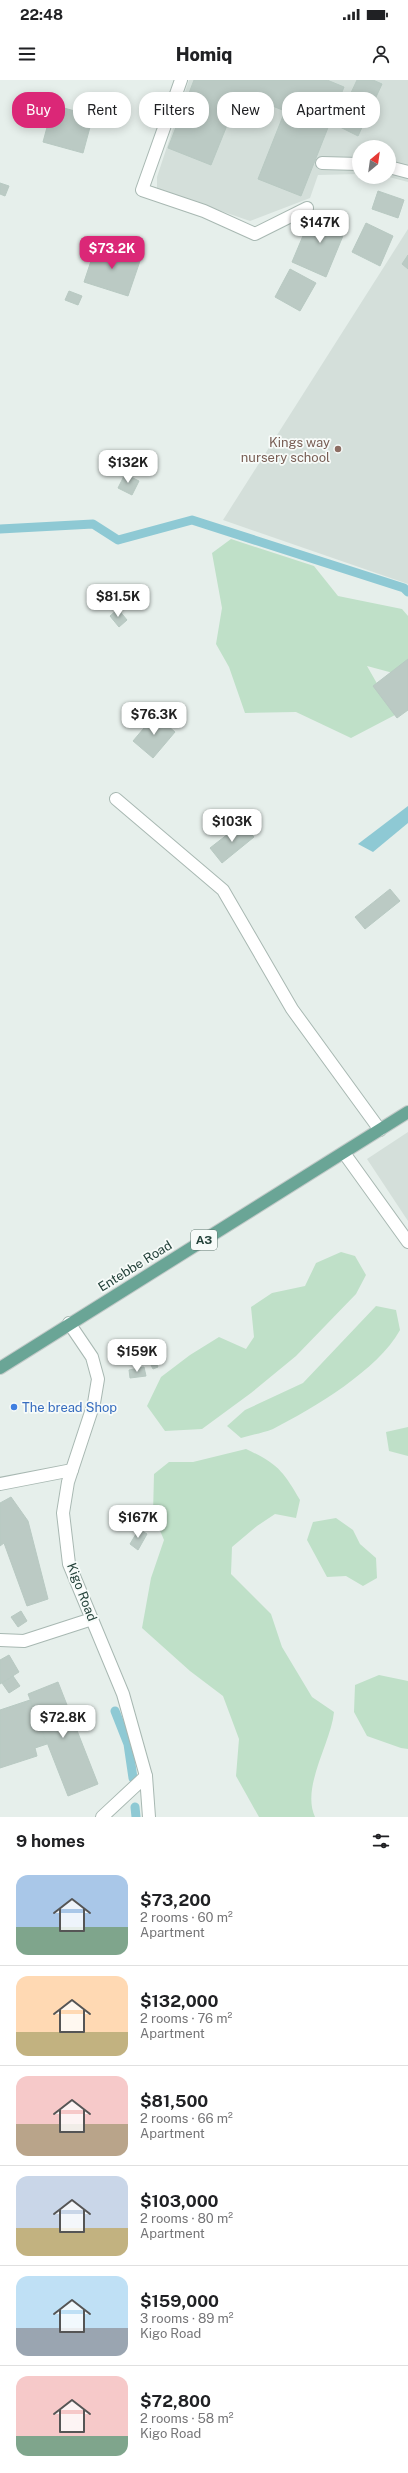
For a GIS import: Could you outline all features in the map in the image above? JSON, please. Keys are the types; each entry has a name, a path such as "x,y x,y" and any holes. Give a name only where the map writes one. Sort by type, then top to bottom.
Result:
{"main road":[{"name":"Entebbe Road","path":"0,1368 408,1112"}],"street":[{"path":"181,80 142,190 204,211 255,234 307,208"},
{"path":"322,163 352,164"},
{"path":"396,169 408,172"},
{"path":"116,799 223,890 292,1009 380,1130"},
{"path":"344,1153 408,1242"},
{"name":"Kigo Road","path":"70,1323 92,1357 98,1379 94,1403 72,1470 63,1513 69,1564 123,1694 146,1776 149,1817"},
{"path":"0,1484 72,1470"},
{"path":"0,1640 24,1641 92,1619"},
{"path":"102,1817 146,1776"}],"shaded area":[{"path":"189,80 408,80 408,182 396,179 396,140 352,140 352,174 318,175 310,198 250,221 157,189 157,177 173,128 209,128 209,92 185,92"},
{"name":"Kings way nursery school","path":"408,229 408,584 223,520"},
{"path":"408,1132 408,1221 367,1159"}],"green space":[{"path":"231,539 314,566 338,596 402,609 408,616 408,677 367,666 395,715 351,738 296,712 245,713 229,667 216,644 222,608 212,553"},
{"path":"341,1252 355,1256 366,1275 356,1294 296,1356 251,1393 202,1429 165,1431 147,1406 161,1377 190,1355 219,1337 246,1349 254,1337 251,1307 272,1293 305,1286 316,1263"},
{"path":"376,1306 396,1310 400,1330 390,1345 377,1359 344,1387 307,1410 265,1432 241,1438 227,1426 245,1410 303,1383"},
{"path":"408,1427 408,1456 389,1451 386,1432"},
{"path":"246,1449 266,1459 279,1469 300,1500 296,1518 275,1514 257,1526 232,1547 231,1574 271,1614 282,1647 312,1697 334,1712 332,1724 314,1779 312,1805 315,1817 259,1817 236,1776 239,1739 223,1696 190,1671 142,1628 151,1578 164,1540 153,1514 154,1474 169,1462 193,1462"},
{"path":"336,1518 353,1530 360,1544 376,1558 377,1578 363,1586 346,1576 327,1577 307,1540 313,1522"},
{"path":"379,1675 408,1681 408,1749 367,1736 354,1712 355,1685"}],"water":[{"path":"408,806 408,823 373,852 358,844"}],"building":[{"path":"194,80 327,80 344,87 342,92 282,92 282,110 274,107 274,92 217,92 217,128 226,128 211,165 168,148 176,128 209,128 209,92 189,92"},
{"path":"357,80 373,80 382,84 378,92 351,92"},
{"path":"65,108 73,110 73,128 90,128 83,153 43,142 47,128 65,128"},
{"path":"282,119 282,128 328,128 301,196 258,179"},
{"path":"342,128 362,128 358,136"},
{"path":"0,183 9,186 5,196 0,194"},
{"path":"378,191 404,200 398,218 372,209"},
{"path":"313,212 347,226 326,277 292,262"},
{"path":"366,223 393,236 380,266 352,252"},
{"path":"97,243 141,258 128,296 84,282"},
{"path":"408,255 408,269 402,264"},
{"path":"290,269 316,283 300,311 275,297"},
{"path":"69,291 82,296 78,305 65,300"},
{"path":"125,474 139,481 132,495 118,488"},
{"path":"118,609 127,620 119,627 110,616"},
{"path":"408,659 408,710 397,718 373,686"},
{"path":"155,715 175,732 153,758 133,741"},
{"path":"242,823 254,837 222,863 210,848"},
{"path":"390,889 400,901 365,929 355,917"},
{"path":"154,1359 158,1367 153,1369 149,1361"},
{"path":"144,1367 146,1376 130,1378 129,1370"},
{"path":"11,1497 28,1521 48,1599 27,1606 4,1543 0,1546 0,1503"},
{"path":"139,1529 147,1534 138,1550 130,1544"},
{"path":"21,1611 27,1621 18,1627 11,1617"},
{"path":"9,1655 19,1672 0,1684 0,1660"},
{"path":"13,1676 20,1686 9,1693 2,1683"},
{"path":"58,1682 98,1784 68,1796 28,1694"},
{"path":"30,1700 47,1744 35,1748 37,1756 0,1768 0,1710"}],"waterway":[{"path":"0,529 93,524 118,540 192,520 404,588 408,592"},
{"path":"115,1711 128,1744 133,1778"},
{"path":"135,1807 136,1817"}],"place":[{"name":"Kings way nursery school","path":"338,449"},
{"name":"The bread Shop","path":"14,1407"}]}
